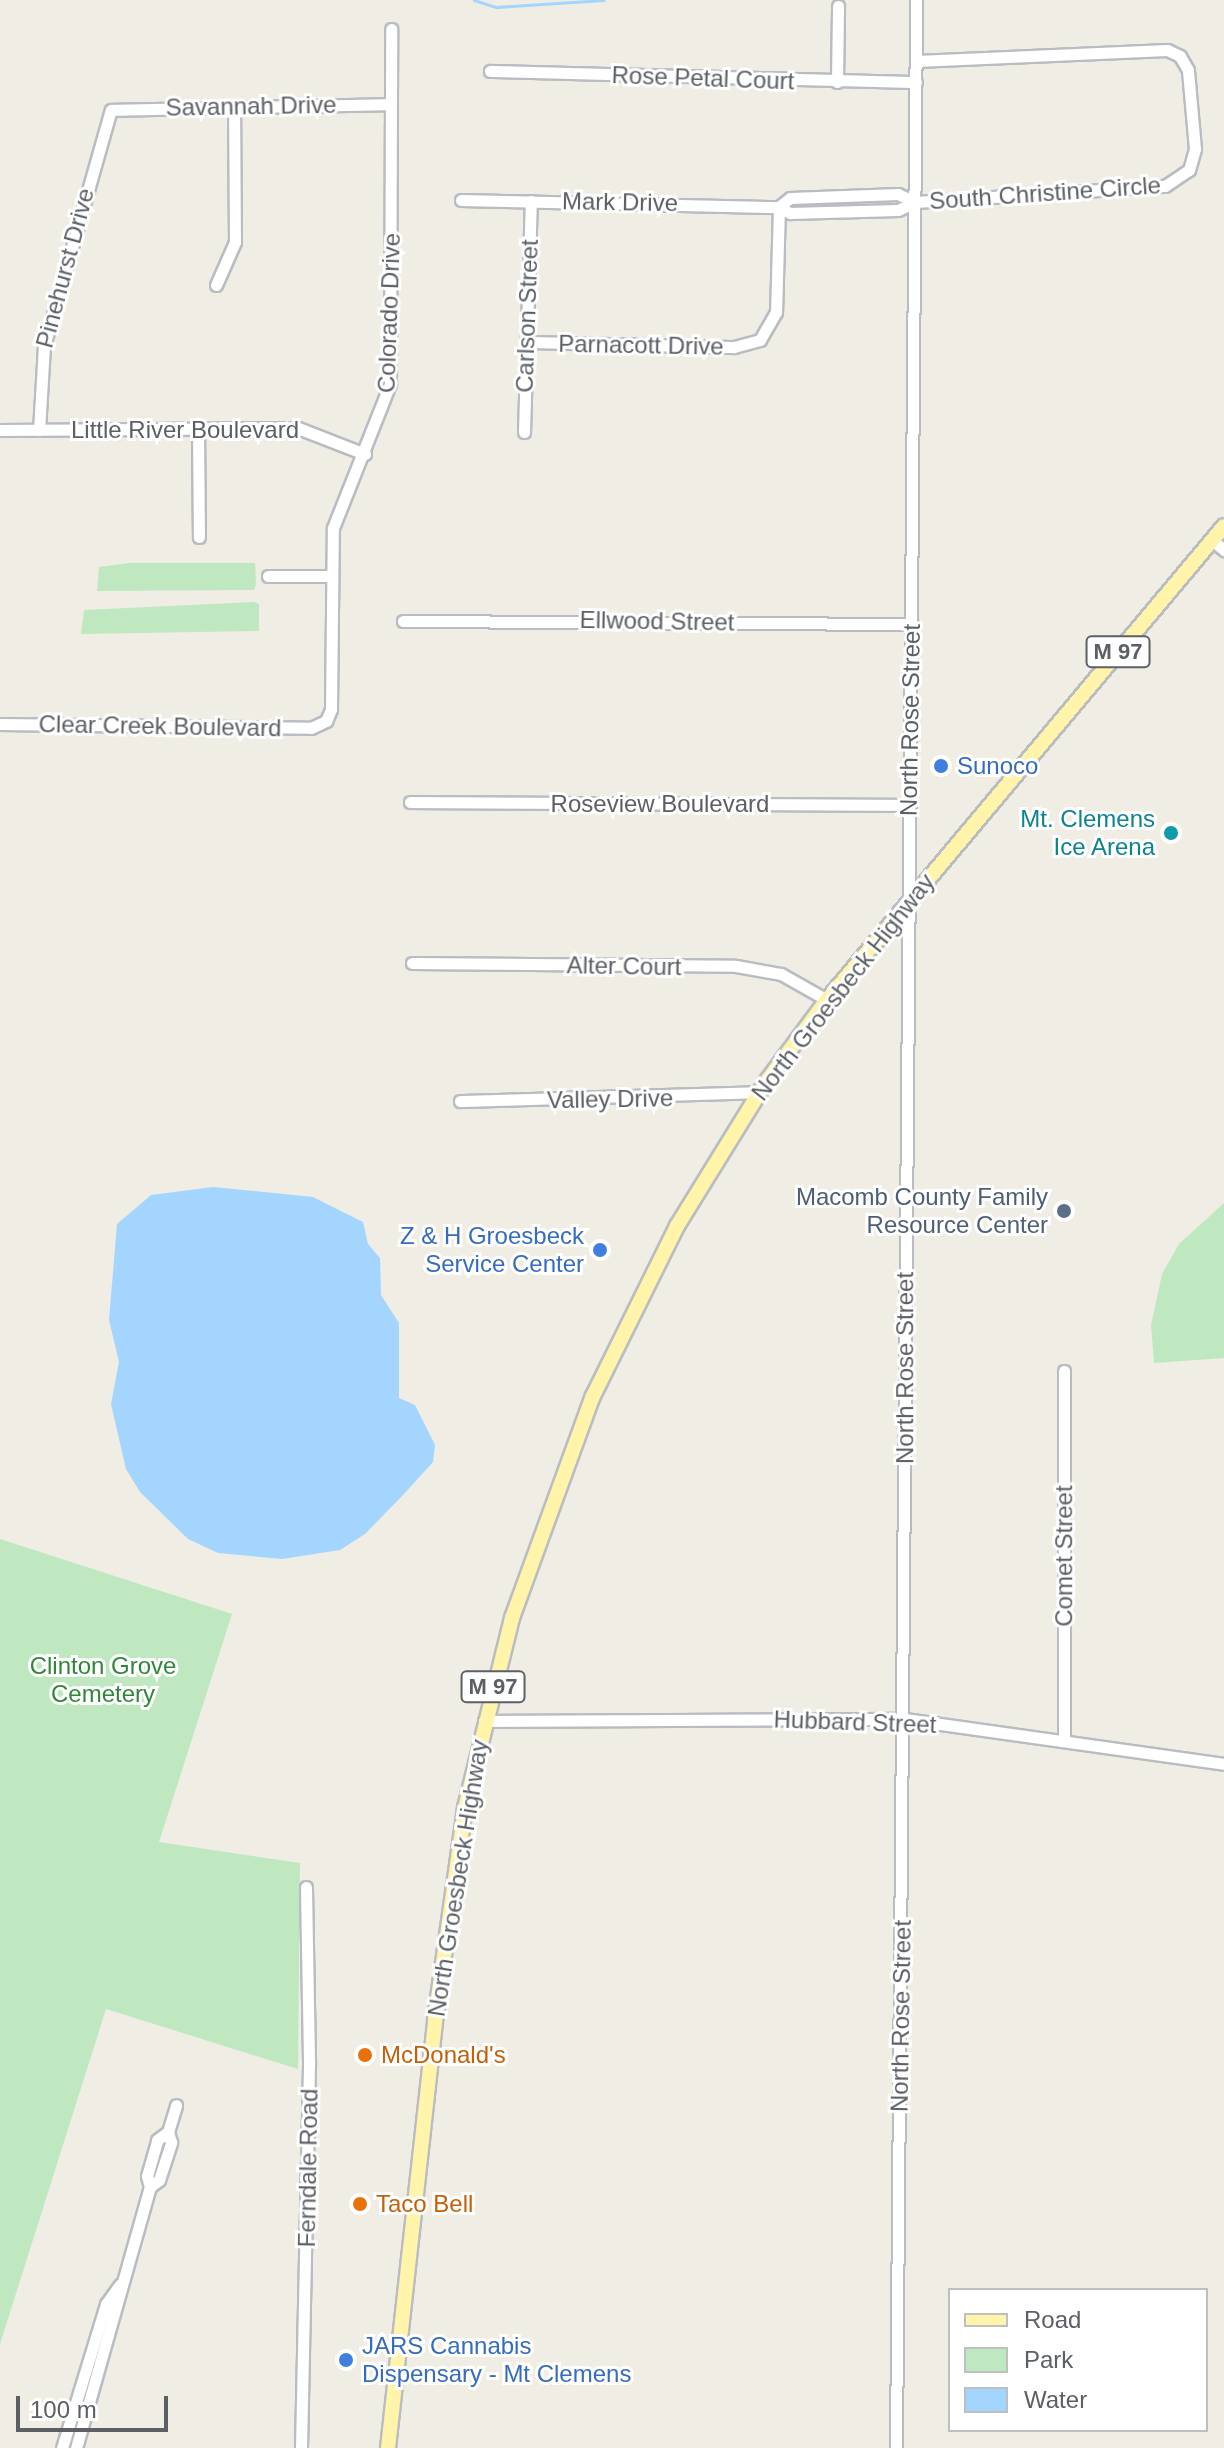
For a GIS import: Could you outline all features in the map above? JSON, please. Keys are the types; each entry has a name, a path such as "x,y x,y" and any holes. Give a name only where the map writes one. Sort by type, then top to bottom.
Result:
{"main road":[{"name":"North Groesbeck Highway","path":"388,2448 450,1903 484,1721 540,1531 593,1396 663,1253 759,1092 827,1000 1224,526"}],"street":[{"name":"North Rose Street","path":"896,2448 905,1719 916,0"},
{"path":"837,82 838,6"},
{"name":"Colorado Drive","path":"320,726 331,709 333,528 365,454 390,384 391,29"},
{"name":"South Christine Circle","path":"915,202 1146,188 1178,181 1192,165 1195,149 1188,70 1180,56 1167,50 1126,49 916,61"},
{"name":"Rose Petal Court","path":"490,71 916,82"},
{"name":"Savannah Drive","path":"111,110 391,104"},
{"path":"216,285 235,242 234,106"},
{"name":"Pinehurst Drive","path":"39,430 44,346 111,110"},
{"name":"Mark Drive","path":"461,200 779,207 790,198 898,194 915,202"},
{"name":"Carlson Street","path":"524,432 531,201"},
{"name":"Parnacott Drive","path":"526,342 734,347 760,340 776,312 779,207"},
{"path":"198,428 199,537"},
{"name":"Little River Boulevard","path":"0,430 298,428 365,454"},
{"path":"1212,540 1224,550"},
{"path":"268,576 332,576"},
{"name":"Ellwood Street","path":"403,621 912,624"},
{"name":"Clear Creek Boulevard","path":"0,724 320,726"},
{"name":"Roseview Boulevard","path":"410,802 910,805"},
{"name":"Alter Court","path":"412,963 736,966 781,974 827,1000"},
{"name":"Valley Drive","path":"460,1101 759,1092"},
{"name":"Comet Street","path":"1064,1371 1064,1741"},
{"name":"Hubbard Street","path":"484,1721 905,1719 1224,1764"},
{"name":"Ferndale Road","path":"301,2448 309,2060 306,1887"},
{"path":"76,2448 120,2304 120,2284 150,2187 159,2180 171,2142 168,2132 176,2105"},
{"path":"62,2448 106,2304 120,2284"}],"green space":[{"path":"129,563 255,563 256,584 254,590 97,591 99,567"},
{"path":"259,604 259,631 81,634 84,610"},
{"path":"1224,1203 1224,1358 1154,1363 1151,1325 1162,1274 1179,1244"},
{"name":"Clinton Grove Cemetery","path":"0,1539 232,1614 159,1842 300,1863 298,2069 106,2009 0,2344"}],"water":[{"path":"213,1187 313,1197 363,1222 368,1244 380,1258 381,1295 399,1323 399,1398 415,1405 435,1445 433,1462 365,1534 340,1550 282,1559 218,1553 188,1539 140,1492 126,1469 111,1404 119,1362 109,1320 117,1224 151,1195"}],"waterway":[{"path":"474,0 496,7 604,0"}],"place":[{"name":"Sunoco","path":"941,766"},
{"name":"Mt. Clemens Ice Arena","path":"1171,833"},
{"name":"Macomb County Family Resource Center","path":"1064,1211"},
{"name":"Z & H Groesbeck Service Center","path":"600,1250"},
{"name":"McDonald's","path":"365,2055"},
{"name":"Taco Bell","path":"360,2204"},
{"name":"JARS Cannabis Dispensary - Mt Clemens","path":"346,2360"}]}
